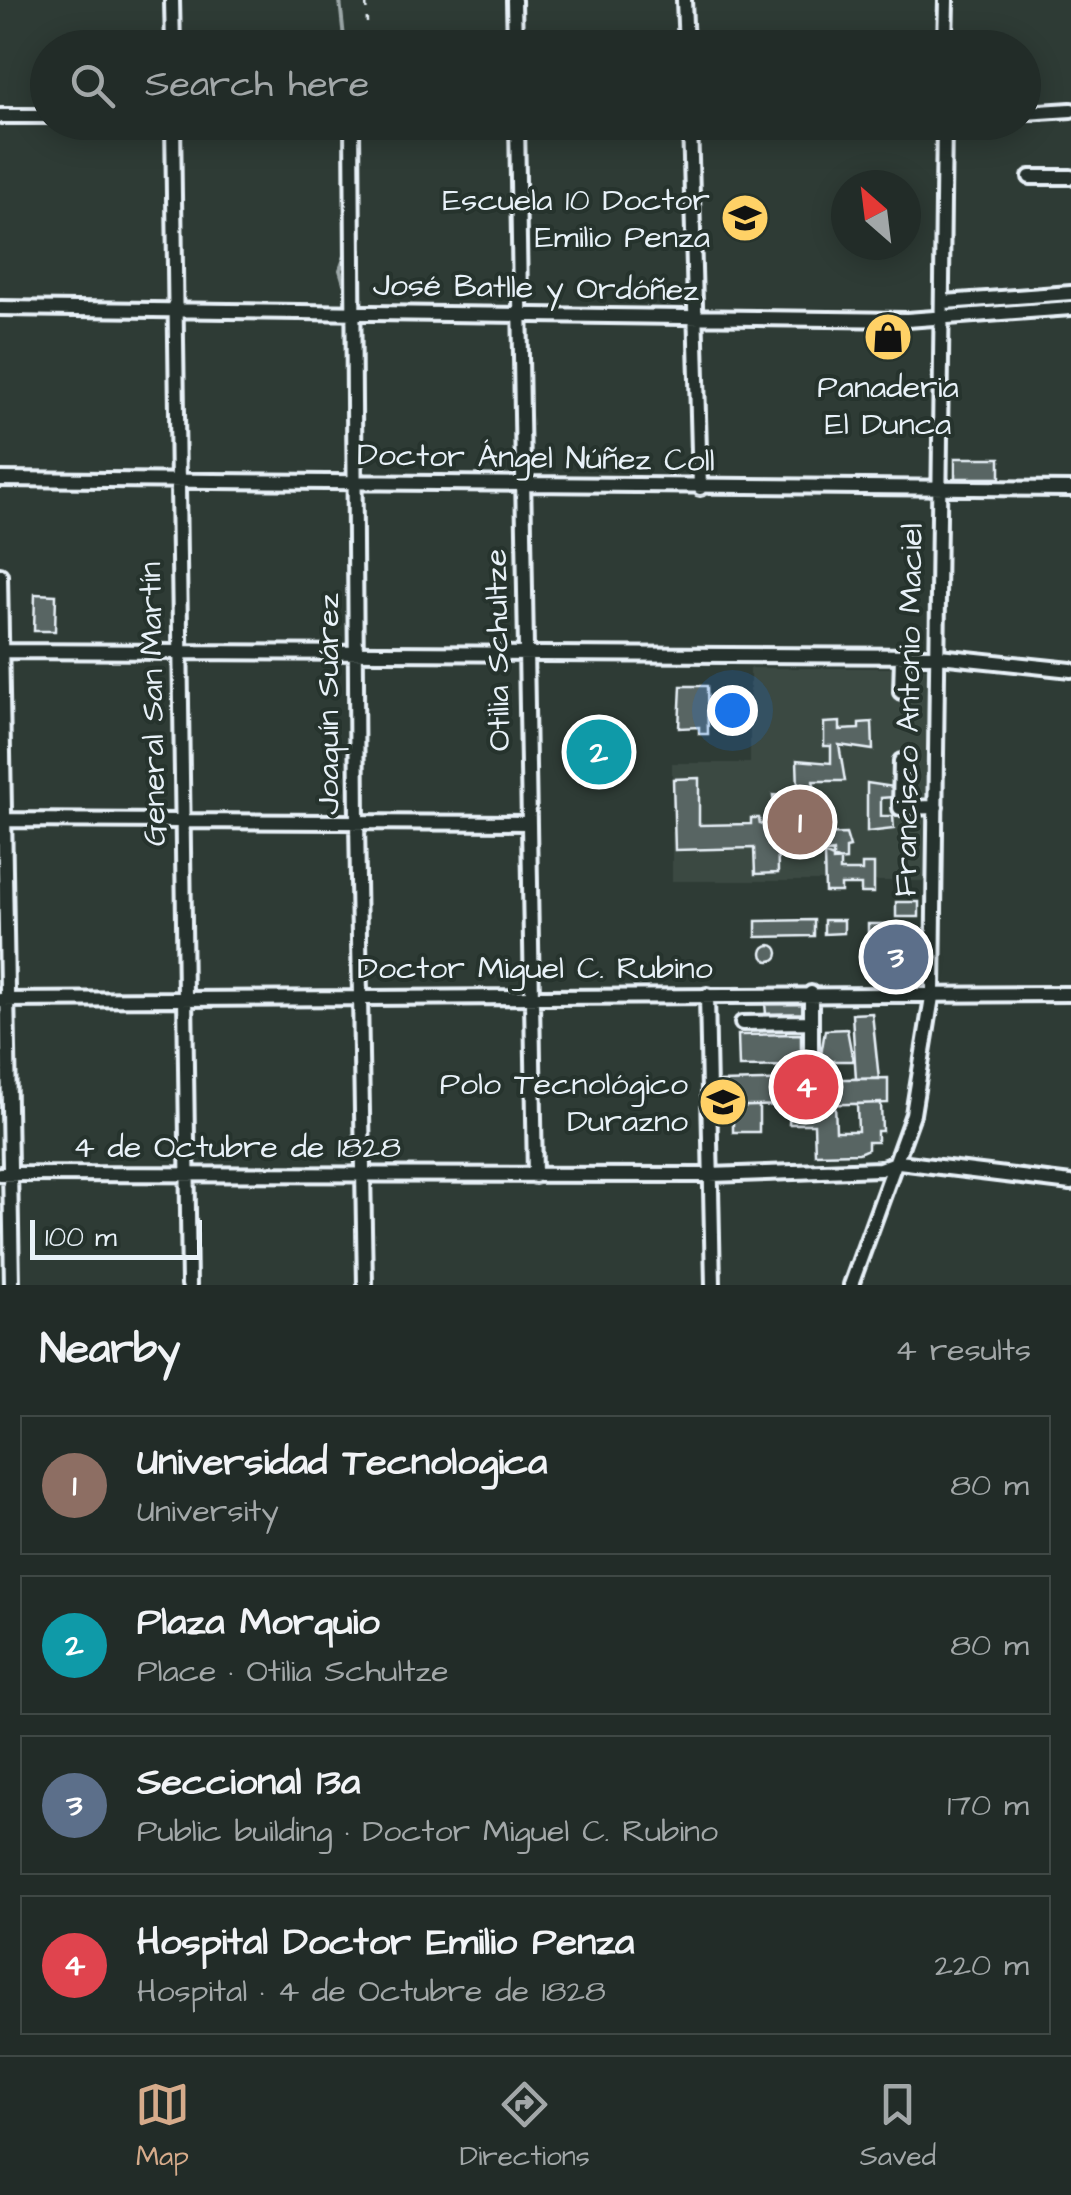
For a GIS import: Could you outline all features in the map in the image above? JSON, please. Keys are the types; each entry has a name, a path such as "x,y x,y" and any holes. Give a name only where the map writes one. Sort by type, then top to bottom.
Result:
{"street":[{"path":"172,0 172,30"},
{"path":"514,0 515,30"},
{"path":"684,0 685,30"},
{"path":"945,30 946,0"},
{"path":"1041,111 1071,110"},
{"path":"0,116 30,116"},
{"name":"General San Martín","path":"174,140 182,1000 189,1285"},
{"name":"Joaquín Suárez","path":"352,140 356,822 363,997 365,1285"},
{"name":"Otilia Schultze","path":"517,140 535,1176"},
{"path":"691,140 700,488"},
{"name":"Francisco Antonio Maciel","path":"851,1285 899,1162 912,1114 934,992 944,140"},
{"path":"1030,177 1071,178"},
{"name":"José Batlle y Ordóñez","path":"0,308 923,320 944,308 1071,294"},
{"name":"José Batlle y Ordóñez","path":"944,308 1071,308"},
{"name":"Doctor Ángel Núñez Coll","path":"0,480 1071,489"},
{"path":"0,575 2,1000 5,1174 12,1285"},
{"path":"0,651 939,656 1071,670"},
{"path":"901,692 902,656"},
{"path":"900,761 900,808 936,808"},
{"path":"2,820 528,824"},
{"path":"811,992 811,1062"},
{"name":"Doctor Miguel C. Rubino","path":"2,1000 811,992 1071,994"},
{"path":"707,995 713,1285"},
{"path":"742,1023 810,1022"},
{"name":"4 de Octubre de 1828","path":"5,1174 710,1175 880,1169 899,1162 1071,1183"}],"path":[{"path":"366,0 366,23"}],"shaded area":[{"path":"750,668 928,668 927,881 672,881 672,763 750,763"}],"building":[{"path":"955,458 1000,458 1000,478 955,478"},
{"path":"35,594 56,595 55,631 34,631"},
{"path":"681,686 707,686 708,734 699,734 699,727 679,728"},
{"path":"840,722 840,730 859,729 859,723 872,722 873,750 839,745 845,781 813,781 821,811 817,811 818,821 813,821 813,835 846,834 850,847 846,848 846,860 833,861 833,852 799,858 799,833 777,834 773,795 804,797 804,788 798,788 797,760 831,763 831,746 824,746 824,723"},
{"path":"699,778 699,825 751,824 751,818 759,818 760,824 777,824 778,873 755,874 754,848 675,850 673,779"},
{"path":"867,783 894,787 894,797 881,798 881,816 893,816 894,829 867,832"},
{"path":"824,854 840,861 840,871 862,871 862,864 874,864 874,893 861,893 861,885 841,885 841,892 825,892"},
{"path":"896,902 919,902 919,917 896,917"},
{"path":"814,920 814,936 756,937 756,921"},
{"path":"824,920 844,920 844,933 824,934"},
{"path":"868,924 903,924 903,976 888,976 889,939 868,939"},
{"path":"770,945 778,953 770,961 762,953"},
{"path":"806,1002 806,1016 766,1014 765,1003"},
{"path":"872,1013 879,1079 856,1079 852,1014"},
{"path":"847,1029 853,1061 820,1061 825,1030"},
{"path":"801,1034 801,1066 739,1067 738,1035"},
{"path":"888,1078 888,1103 809,1105 809,1098 791,1099 791,1105 719,1107 719,1082"},
{"path":"809,1098 809,1105 835,1104 836,1131 858,1131 857,1104 881,1103 882,1131 877,1131 877,1142 868,1142 868,1149 859,1153 815,1154 814,1124 789,1124 791,1099"},
{"path":"733,1106 759,1106 759,1132 733,1132"}],"waterway":[{"path":"340,0 343,30"},
{"path":"346,290 340,270 348,247"}],"place":[{"name":"Escuela 10 Doctor Emilio Penza","path":"745,218"},
{"name":"Panaderia El Dunca","path":"888,337"},
{"name":"Plaza Morquio","path":"599,752"},
{"name":"Universidad Tecnologica","path":"800,822"},
{"name":"Seccional 13a","path":"896,957"},
{"name":"Hospital Doctor Emilio Penza","path":"806,1087"},
{"name":"Polo Tecnológico Durazno","path":"723,1102"}]}
